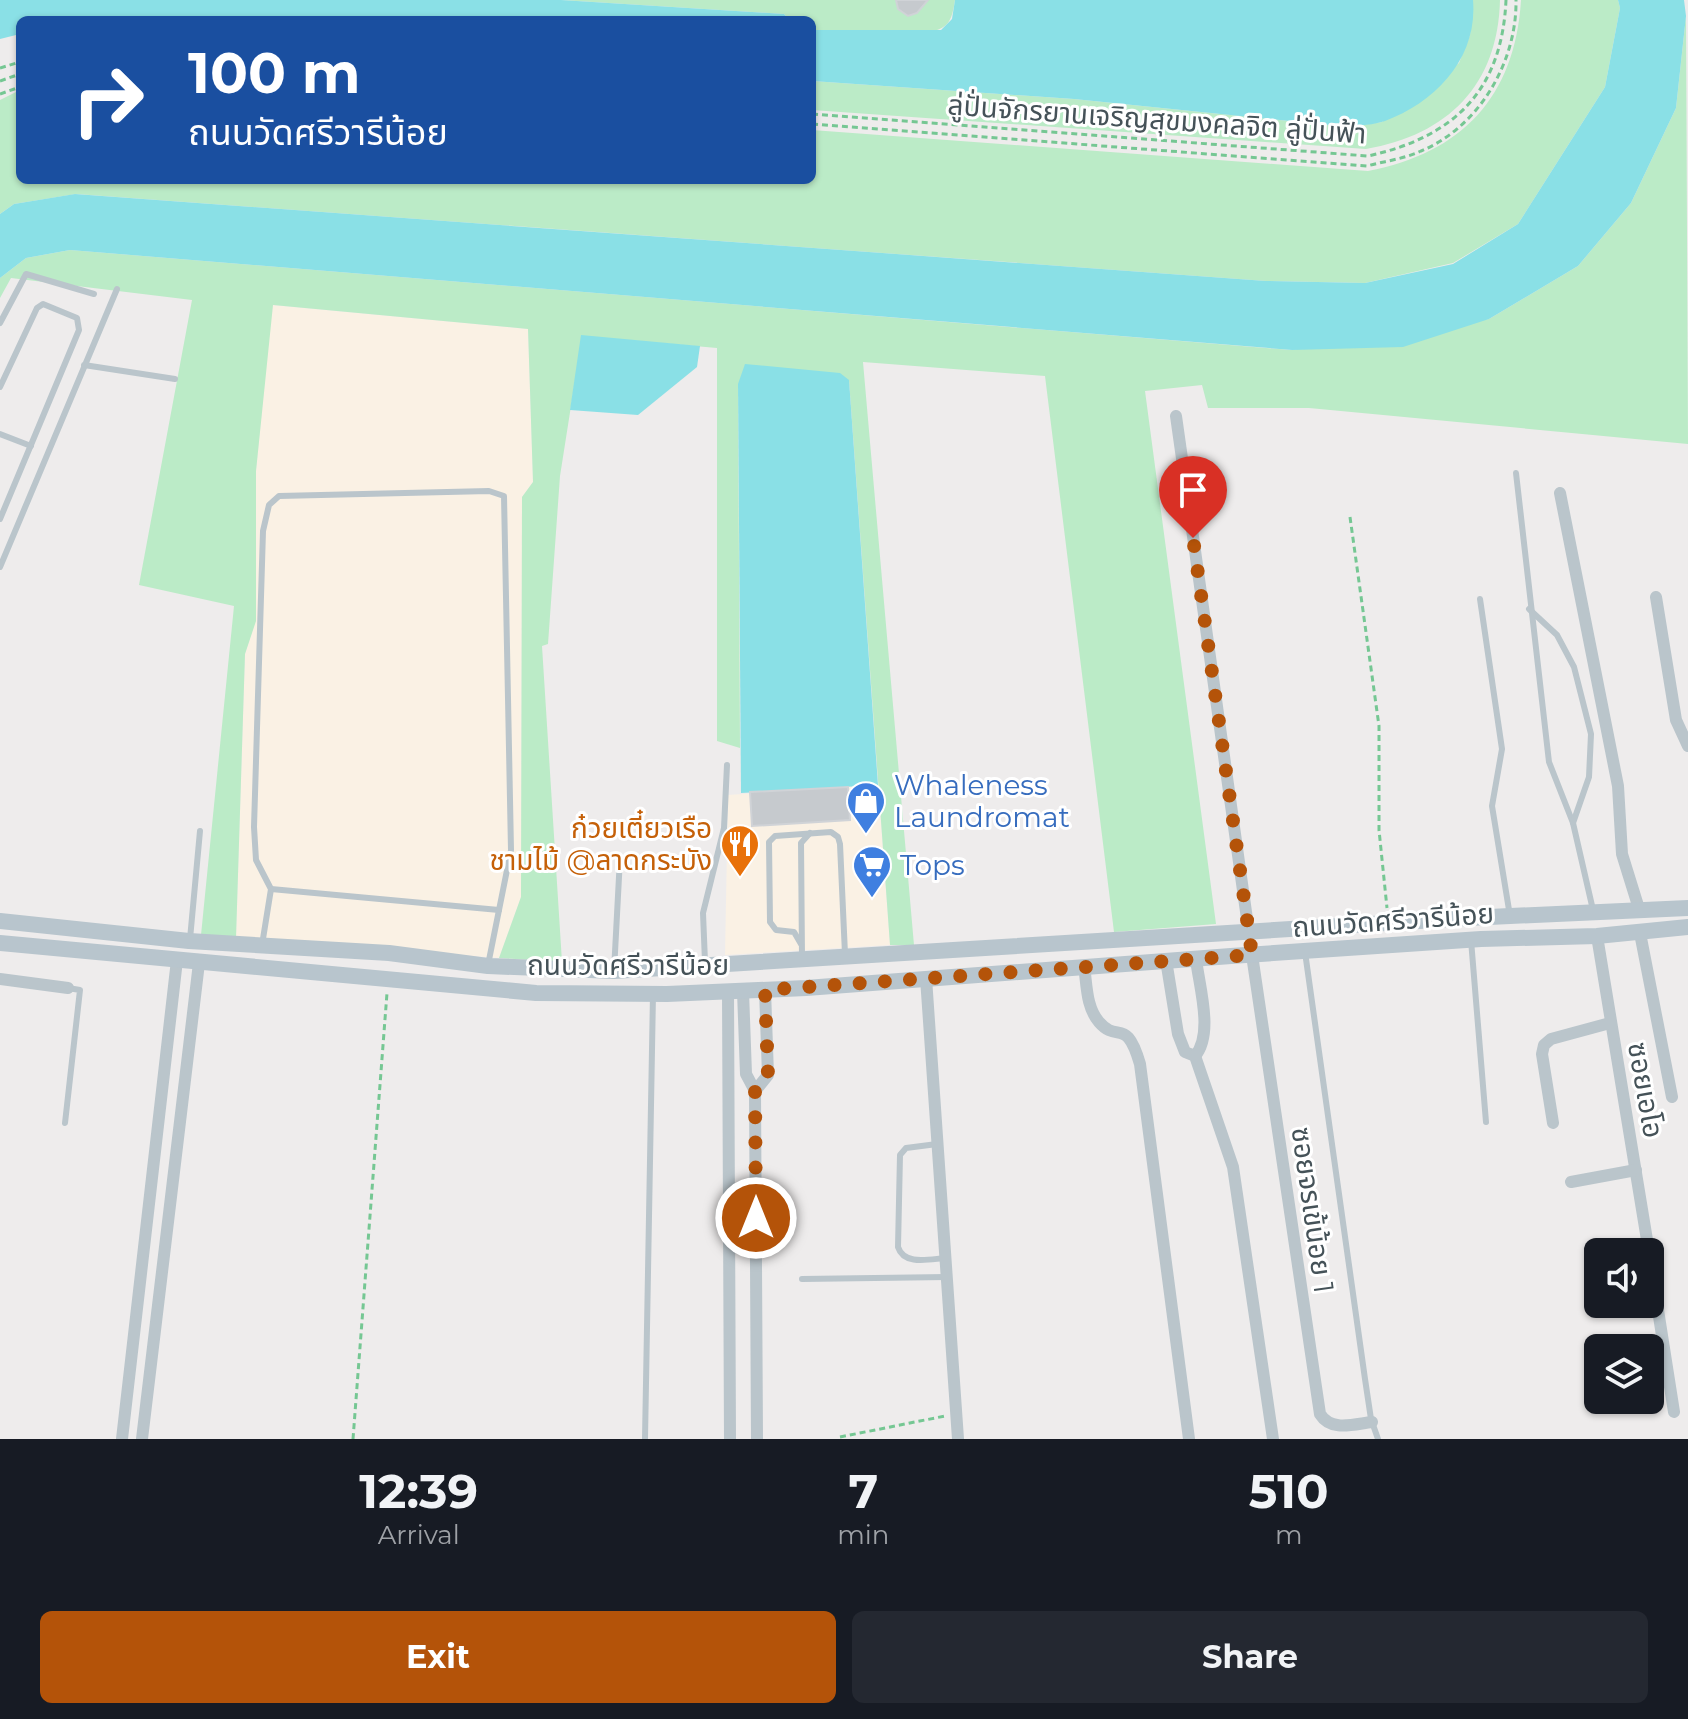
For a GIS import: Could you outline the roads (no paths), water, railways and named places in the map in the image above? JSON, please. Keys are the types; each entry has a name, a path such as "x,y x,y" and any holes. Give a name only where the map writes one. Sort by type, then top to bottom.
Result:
{"main road":[{"name":"ถนนวัดศรีวารีน้อย","path":"0,921 189,941 389,953 488,966 614,971 763,964 802,953 845,958 1510,916 1688,908"},
{"name":"ถนนวัดศรีวารีน้อย","path":"0,943 388,982 536,993 653,994 765,990 1471,940 1597,936 1688,927"},
{"path":"1249,933 1252,955"},
{"path":"763,964 765,990"},
{"path":"735,991 741,965"}],"street":[{"path":"1176,416 1249,933"},
{"path":"1560,493 1618,786 1622,854 1640,912"},
{"path":"1656,597 1676,720 1688,746"},
{"path":"1640,933 1672,1097"},
{"name":"ซอยเอโอ","path":"1597,936 1647,1238"},
{"name":"ซอยจรเข้น้อย 1","path":"1252,955 1320,1414 1328,1424 1337,1426 1372,1422"},
{"path":"1195,1056 1203,1047 1204,1028 1196,959"},
{"path":"122,1439 177,960"},
{"path":"1166,960 1178,1034 1185,1052 1195,1056 1233,1167 1273,1439"},
{"path":"142,1439 199,963"},
{"path":"1084,966 1092,1013 1101,1025 1124,1032 1131,1038 1140,1064 1189,1439"},
{"path":"926,978 958,1439"},
{"path":"0,979 68,988"},
{"path":"755,1091 768,1075 765,990"},
{"path":"735,991 746,1074 755,1091 757,1439"},
{"path":"730,1439 735,991"},
{"path":"1553,1123 1542,1054 1544,1045 1551,1039 1610,1023"},
{"path":"166,1054 188,1055"},
{"path":"1571,1182 1636,1170"},
{"path":"147,1223 167,1226"},
{"path":"1659,1318 1674,1412"},
{"path":"127,1399 146,1402"}],"lane":[{"path":"0,323 26,274 94,294"},
{"path":"0,567 117,289"},
{"path":"0,387 37,308 43,304 52,306 77,318 79,330 1,514"},
{"path":"84,365 175,379"},
{"path":"0,434 31,446"},
{"path":"1516,473 1529,609 1549,762 1573,823 1594,913"},
{"path":"262,945 271,889 256,860 254,827 263,531 269,505 279,496 292,495 489,491 504,496 511,850 488,966"},
{"path":"1480,599 1502,749 1492,806 1510,916"},
{"path":"1529,609 1557,635 1574,667 1591,734 1589,777 1573,823"},
{"path":"705,966 703,913 722,839 727,765"},
{"path":"189,941 200,831"},
{"path":"802,953 794,932 776,930 770,922 769,842 775,836 831,832 838,837 840,844 845,958"},
{"path":"802,953 801,843 811,833"},
{"path":"614,971 620,858"},
{"path":"271,889 499,910"},
{"path":"1471,940 1486,1122"},
{"path":"1305,951 1372,1422 1378,1439"},
{"path":"65,1123 80,990 68,988"},
{"path":"645,1439 653,994"},
{"path":"937,1144 906,1148 900,1155 898,1247 900,1254 908,1259 946,1258"},
{"path":"802,1279 947,1277"}],"water":[{"path":"0,0 561,0 786,16 16,16 16,35 0,39"},
{"path":"955,0 1473,0 1469,41 1461,59 1437,90 1404,113 1385,121 1348,127 1074,99 816,81 816,30 941,30 952,19"},
{"path":"1618,0 1684,0 1686,16 1676,108 1631,203 1578,266 1489,319 1403,347 1292,350 70,250 26,258 0,278 0,214 14,204 75,194 1266,281 1365,283 1453,264 1518,224 1605,87 1620,8"},
{"path":"581,335 700,346 697,367 638,415 570,410"},
{"path":"745,364 840,373 849,380 878,785 741,793 738,384"}],"place":[{"name":"Whaleness Laundromat","path":"866,835"},
{"name":"ก๋วยเตี๋ยวเรือ ชามไม้ @ลาดกระบัง","path":"740,878"},
{"name":"Tops","path":"872,899"}]}
